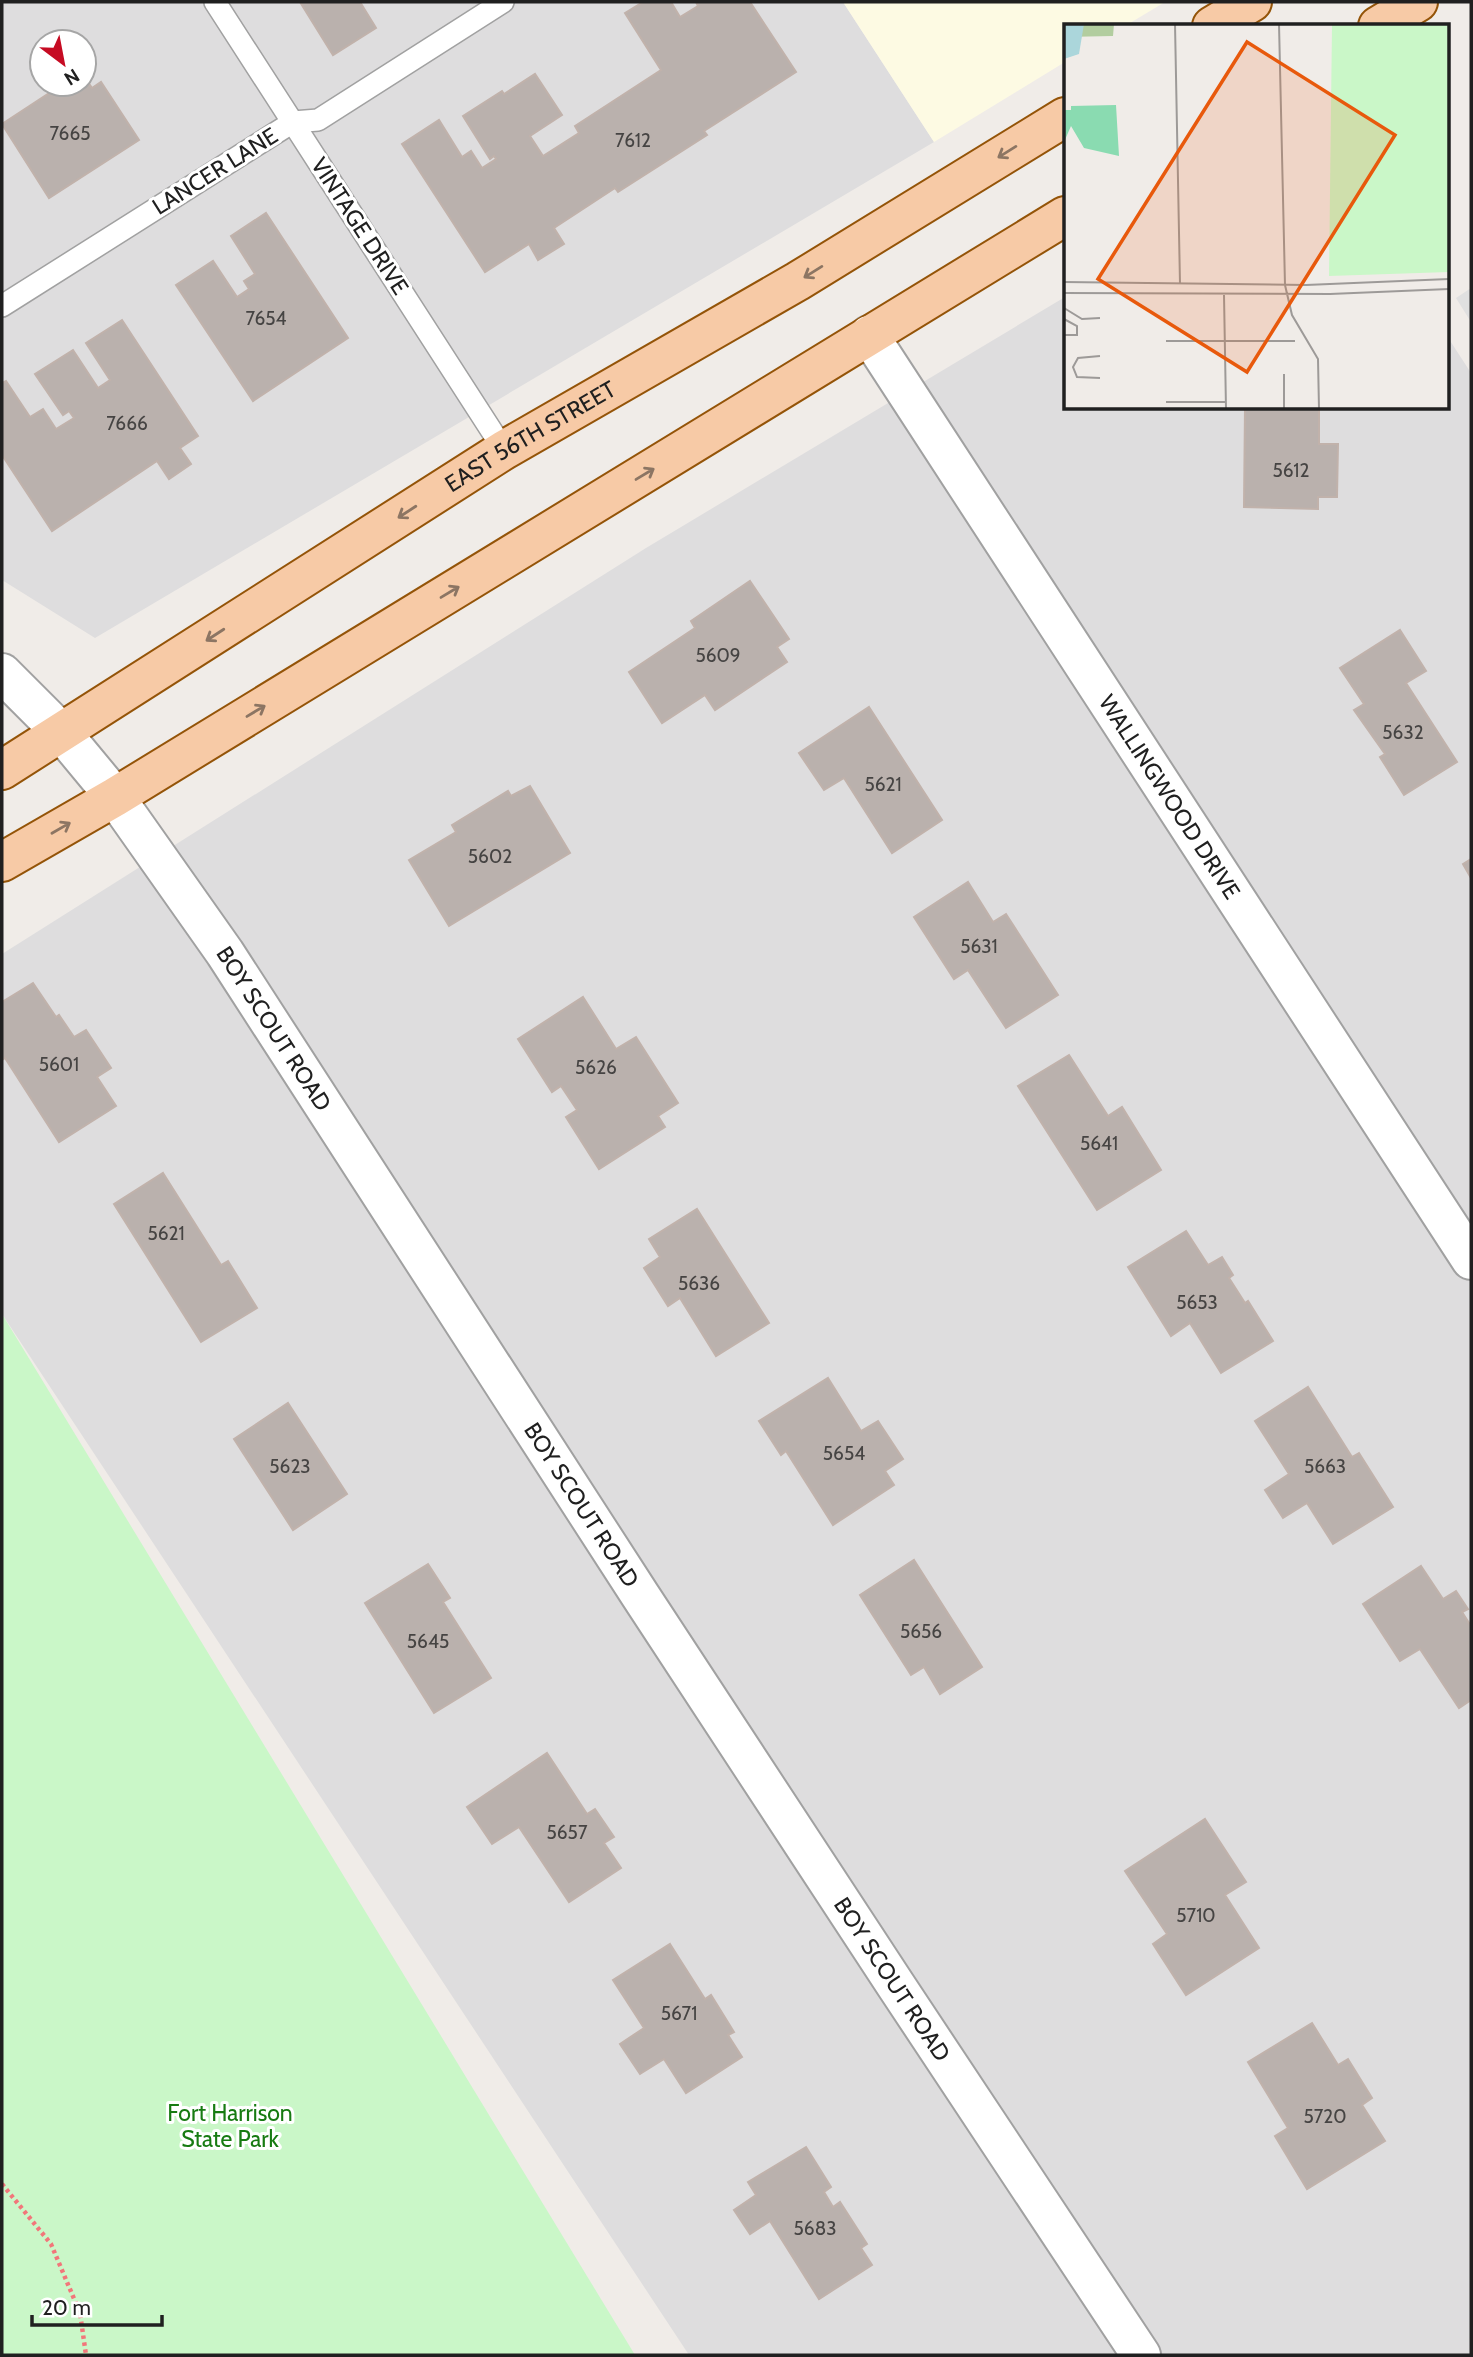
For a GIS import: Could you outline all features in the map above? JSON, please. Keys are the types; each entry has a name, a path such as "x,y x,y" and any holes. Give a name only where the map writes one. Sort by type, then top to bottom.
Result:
{"main road":[{"path":"1215,24 1252,2"},
{"path":"1381,24 1418,2"},
{"name":"EAST 56TH STREET","path":"2,770 504,450 798,281 1064,118"},
{"path":"2,862 115,797 1064,217"}],"street":[{"name":"WALLINGWOOD DRIVE","path":"869,335 1471,1260"},
{"name":"BOY SCOUT ROAD","path":"2,673 62,733 115,797 225,953 692,1675 1141,2355"}],"lane":[{"name":"VINTAGE DRIVE","path":"215,2 504,450"},
{"name":"LANCER LANE","path":"2,306 293,122 318,120 503,2"}],"path":[{"path":"2,2184 51,2244 80,2313 86,2355"}],"shaded area":[{"path":"2,2 843,2 934,142 95,638 2,580"},
{"path":"843,2 1165,2 1128,24 1064,24 1064,63 934,142"},
{"path":"1471,288 1471,322 1456,298"},
{"path":"1064,298 1064,410 1448,410 1448,338 1471,373 1471,2355 689,2355 2,1314 2,954 646,548"}],"green space":[{"name":"Fort Harrison State Park","path":"2,1314 635,2355 2,2355"}],"building":[{"path":"300,2 360,2 376,28 333,55"},
{"path":"643,2 671,2 680,17 698,6 696,2 750,2 796,72 704,131 707,135 618,192 615,188 554,228 564,244 538,260 529,244 485,272 402,144 439,120 462,157 471,151 482,168 496,159 494,156 490,159 463,116 535,74 562,115 530,136 543,156 579,133 575,126 661,70 625,13"},
{"path":"101,82 139,140 49,198 2,124 42,98 98,98 98,84"},
{"path":"266,213 348,338 253,401 176,285 213,261 237,297 249,289 244,281 255,274 231,236"},
{"path":"122,320 198,436 180,448 191,464 169,479 157,461 52,531 2,455 2,383 6,381 30,417 43,409 56,429 74,418 69,411 63,415 35,374 73,350 98,388 110,380 86,343"},
{"path":"1245,410 1319,410 1319,444 1338,444 1337,497 1318,497 1318,509 1244,507"},
{"path":"750,581 789,639 777,647 787,662 715,710 705,695 662,723 629,672 695,628 691,621"},
{"path":"1400,630 1426,671 1406,683 1457,762 1404,795 1380,757 1385,754 1354,710 1364,704 1340,668"},
{"path":"869,707 942,820 892,853 844,778 824,790 799,753"},
{"path":"530,786 570,853 449,926 409,860 456,832 452,825 508,791 511,796"},
{"path":"1471,859 1471,878 1463,864"},
{"path":"968,882 993,922 1006,914 1058,995 1006,1028 968,970 954,979 914,917"},
{"path":"33,983 56,1017 59,1015 74,1037 86,1030 111,1068 97,1077 116,1106 59,1142 5,1058 2,1060 2,1002"},
{"path":"583,997 616,1049 636,1037 678,1103 658,1116 665,1127 599,1169 566,1117 577,1110 561,1086 552,1092 518,1039"},
{"path":"1069,1055 1108,1116 1122,1107 1161,1170 1097,1210 1018,1086"},
{"path":"163,1173 221,1265 228,1261 257,1308 201,1342 114,1204"},
{"path":"697,1209 769,1323 716,1356 680,1298 668,1306 644,1268 660,1257 649,1239"},
{"path":"1186,1231 1208,1265 1222,1257 1233,1275 1229,1278 1245,1303 1248,1301 1273,1341 1221,1373 1190,1323 1171,1336 1128,1267"},
{"path":"828,1378 861,1431 878,1421 903,1459 885,1471 894,1485 833,1525 786,1451 781,1455 759,1421"},
{"path":"1308,1387 1352,1457 1359,1453 1393,1507 1333,1544 1307,1503 1283,1518 1265,1490 1289,1474 1255,1421"},
{"path":"288,1403 347,1494 293,1530 234,1439"},
{"path":"914,1560 982,1667 940,1694 924,1667 911,1675 860,1595"},
{"path":"428,1564 450,1598 443,1602 491,1678 434,1713 365,1603"},
{"path":"1421,1566 1443,1599 1456,1591 1468,1609 1462,1612 1471,1626 1471,1700 1459,1708 1420,1649 1400,1661 1363,1604"},
{"path":"547,1753 587,1814 595,1809 614,1837 604,1843 621,1868 569,1902 519,1827 492,1844 467,1807"},
{"path":"1205,1819 1246,1882 1225,1895 1259,1948 1186,1995 1153,1944 1167,1934 1125,1871"},
{"path":"670,1944 705,1999 711,1995 734,2032 728,2035 742,2057 686,2093 664,2059 640,2074 620,2044 644,2028 613,1980"},
{"path":"1312,2023 1338,2065 1348,2059 1372,2098 1362,2105 1385,2141 1307,2189 1275,2136 1288,2128 1248,2062"},
{"path":"806,2147 831,2187 824,2192 833,2207 840,2202 867,2244 861,2248 872,2265 819,2299 770,2221 750,2234 734,2210 756,2195 748,2182"}]}
